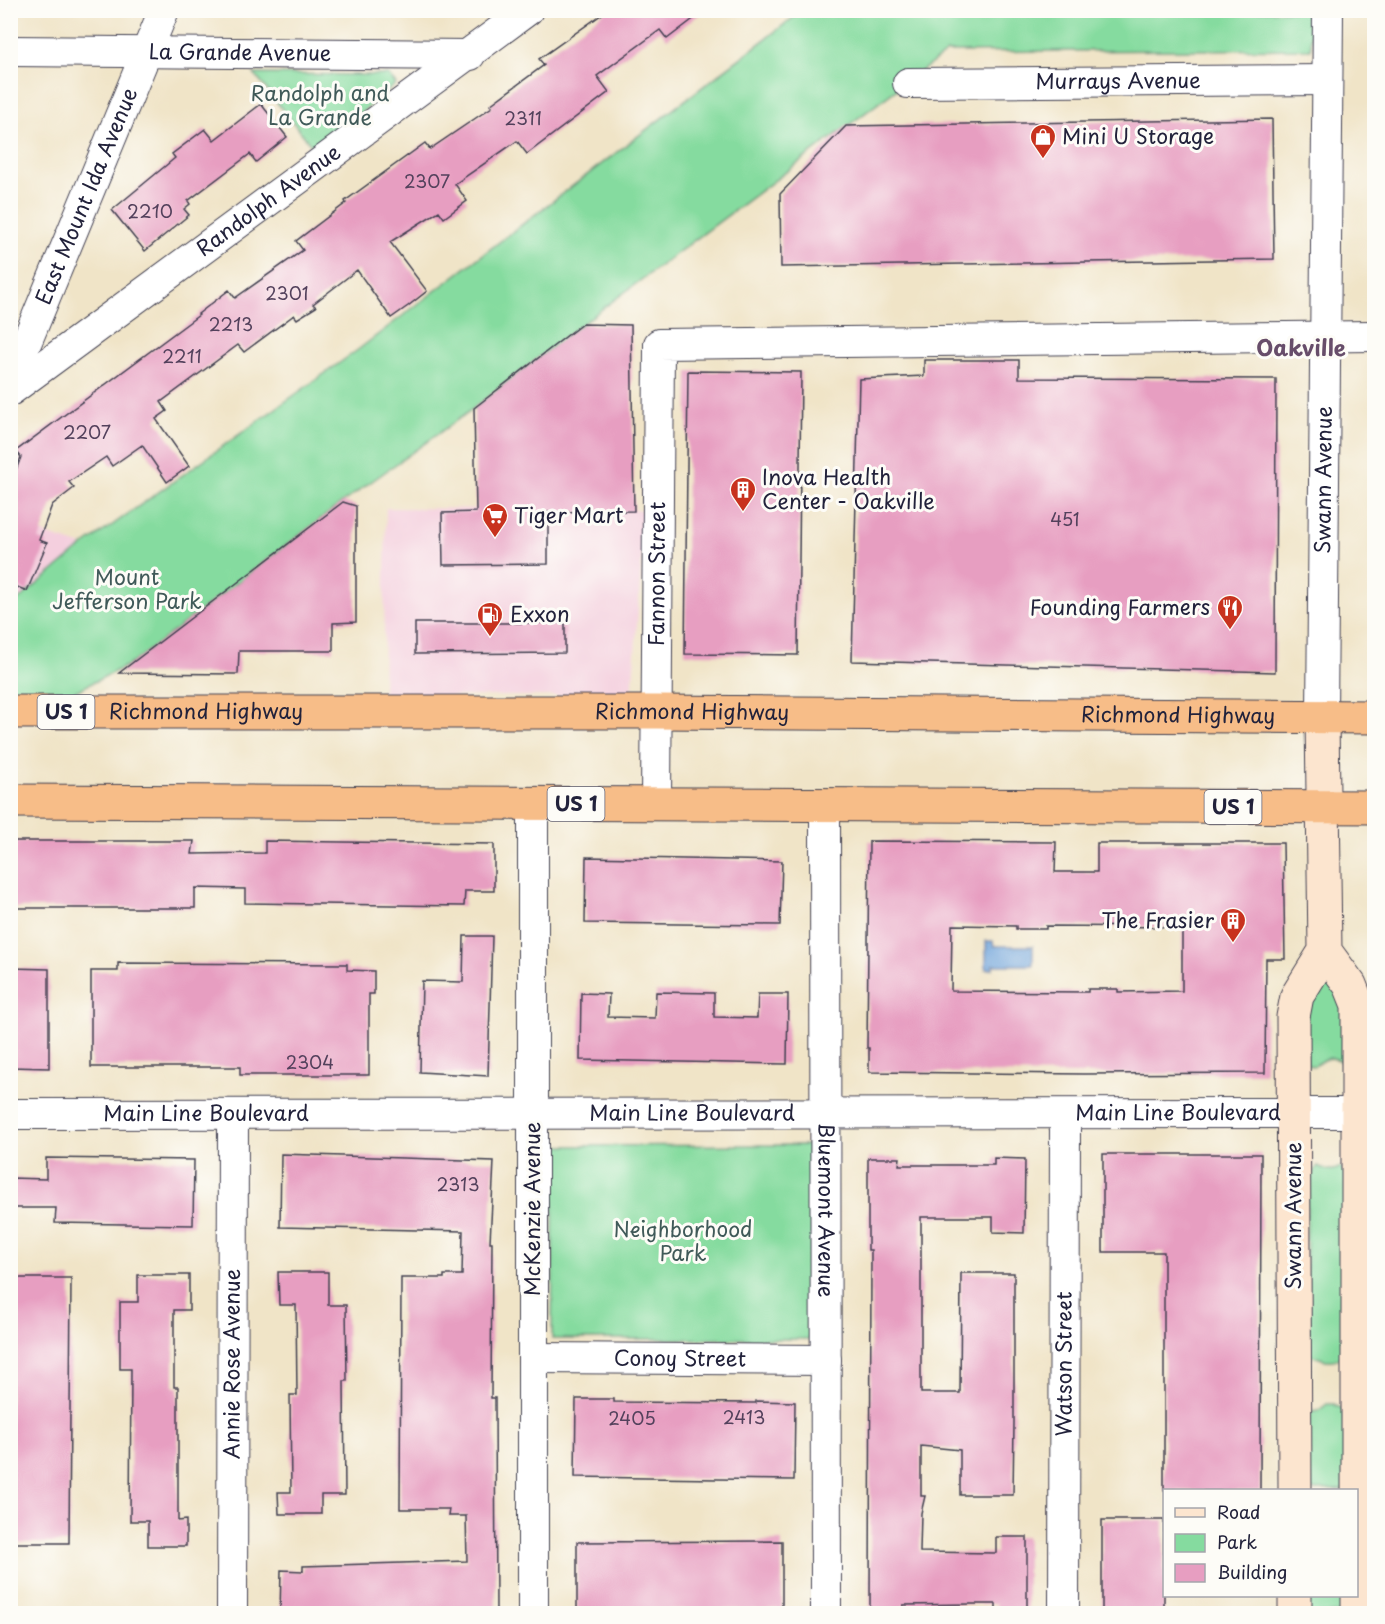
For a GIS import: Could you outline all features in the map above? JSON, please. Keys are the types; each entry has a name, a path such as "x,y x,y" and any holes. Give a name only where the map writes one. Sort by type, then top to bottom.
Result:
{"highway":[{"name":"Richmond Highway","path":"10,712 656,712 1374,717"},
{"name":"US 1","path":"10,801 1374,807"}],"street":[{"name":"East Mount Ida Avenue","path":"10,382 164,10"},
{"name":"Randolph Avenue","path":"10,391 470,55 528,10"},
{"name":"Swann Avenue","path":"1295,1489 1294,1007 1297,996 1325,951 1322,717 1328,10"},
{"name":"La Grande Avenue","path":"10,51 470,55"},
{"name":"Murrays Avenue","path":"908,83 1327,80"},
{"path":"1326,337 1374,336"},
{"name":"Fannon Street","path":"656,804 659,344 1326,337"},
{"name":"McKenzie Avenue","path":"533,804 533,1614"},
{"name":"Bluemont Avenue","path":"825,805 826,1614"},
{"path":"1325,951 1350,985 1358,1005 1366,1114 1358,1614"},
{"name":"Main Line Boulevard","path":"10,1114 1366,1114"},
{"name":"Watson Street","path":"1064,1614 1065,1114"},
{"name":"Annie Rose Avenue","path":"232,1614 233,1115"},
{"name":"Conoy Street","path":"533,1358 826,1360"},
{"path":"1295,1597 1295,1614"}],"shaded area":[{"path":"386,508 645,510 632,696 383,696"},
{"path":"11,523 83,546 11,606"}],"green space":[{"name":"Mount Jefferson Park","path":"802,11 1311,11 1311,49 947,52 582,324 474,408 343,502 132,663 72,693 11,689 11,606 83,546 359,349"},
{"name":"Randolph and La Grande","path":"254,74 388,75 396,84 316,151"},
{"path":"1324,977 1353,999 1346,1065 1330,1058 1315,1066 1307,1065 1306,1009"},
{"name":"Neighborhood Park","path":"813,1145 813,1339 552,1339 554,1146"},
{"path":"1318,1166 1330,1170 1341,1167 1348,1175 1346,1354 1335,1360 1326,1360 1306,1354 1307,1173 1312,1173"},
{"path":"1327,1404 1334,1404 1344,1410 1355,1489 1306,1489 1306,1413 1318,1411"},
{"path":"1306,1597 1355,1597 1355,1613 1306,1614"}],"water":[{"path":"986,941 993,941 994,946 1033,946 1033,965 993,965 993,969 986,969"}],"building":[{"path":"608,10 705,10 667,39 660,30 597,76 609,92 527,154 517,141 455,184 467,201 444,218 439,211 390,242 427,291 408,306 391,318 357,270 313,304 316,307 297,319 294,315 244,352 238,345 161,402 167,411 156,419 189,466 167,482 142,445 112,466 106,457 69,482 74,488 52,505 39,540 47,543 27,591 10,584 10,486 21,457 16,451 199,315 229,290 235,298 303,250 296,241 346,203 345,201 425,143 430,149 492,107 490,105 544,65 539,59"},
{"path":"261,104 287,137 256,162 250,154 188,201 190,204 184,209 189,215 145,251 112,210 175,158 172,154 205,129 214,140"},
{"name":"Mini U Storage","path":"1272,119 1274,259 781,267 780,194 846,126"},
{"path":"582,324 631,325 634,511 548,512 548,564 443,565 442,513 476,512 474,408"},
{"path":"924,360 1019,360 1019,378 1276,379 1275,672 852,661 859,379 924,376"},
{"name":"Inova Health Center - Oakville","path":"688,371 801,372 798,655 685,654"},
{"path":"343,502 356,506 356,622 333,623 333,651 239,651 238,674 119,673"},
{"name":"Exxon","path":"415,623 565,623 565,653 415,654"},
{"path":"10,841 194,841 192,854 265,853 265,841 494,844 494,891 465,891 464,906 245,903 245,889 195,888 195,908 10,908"},
{"name":"The Frasier","path":"869,841 1056,842 1055,872 1097,872 1097,843 1283,843 1285,959 1266,959 1265,1073 869,1072 869,1048 867,1048","holes":["952,925 1016,926 1016,929 1046,929 1046,926 1182,927 1182,991 1118,992 1118,989 1088,989 1088,992 951,991"]},
{"path":"586,857 782,861 780,925 585,923"},
{"path":"464,936 492,936 488,1076 420,1072 422,981 463,982"},
{"path":"118,963 347,964 347,970 374,971 374,994 369,994 369,1075 240,1075 240,1067 91,1067 91,971 118,971"},
{"path":"10,968 49,969 49,1068 10,1067"},
{"path":"656,992 714,993 714,1017 757,1018 758,994 788,994 787,1064 580,1060 581,993 609,994 608,1017 655,1018"},
{"path":"281,1154 494,1161 490,1242 492,1242 491,1398 495,1398 496,1612 280,1614 281,1570 303,1571 303,1566 467,1561 466,1516 448,1516 449,1509 400,1509 401,1278 444,1278 444,1275 462,1275 463,1231 280,1227"},
{"path":"1103,1154 1261,1154 1260,1489 1164,1489 1164,1252 1103,1252"},
{"path":"46,1158 194,1160 193,1225 55,1223 56,1208 10,1208 10,1178 46,1179"},
{"path":"868,1158 900,1158 899,1165 994,1165 994,1158 1025,1159 1024,1233 993,1232 993,1217 921,1217 921,1393 960,1393 961,1273 1014,1273 1014,1422 1013,1495 960,1495 960,1450 921,1446 921,1496 925,1496 921,1513 920,1552 996,1553 996,1537 1027,1537 1027,1611 996,1611 996,1604 972,1604 903,1605 902,1611 870,1611 871,1250 868,1250"},
{"path":"278,1272 328,1272 328,1305 346,1305 345,1495 321,1495 321,1514 279,1514 278,1492 291,1492 290,1395 297,1395 296,1305 279,1305"},
{"path":"138,1275 189,1275 189,1310 174,1310 174,1387 178,1387 178,1521 186,1520 186,1546 148,1546 148,1521 130,1521 131,1369 120,1369 120,1302 138,1302"},
{"path":"10,1278 71,1278 69,1543 10,1543"},
{"path":"576,1399 614,1399 614,1402 795,1402 794,1480 575,1477"},
{"path":"1102,1520 1163,1520 1164,1614 1102,1614"},
{"path":"782,1541 782,1609 577,1610 577,1542"}],"place":[{"name":"Mini U Storage","path":"1043,160"},
{"name":"Inova Health Center - Oakville","path":"743,513"},
{"name":"Tiger Mart","path":"495,539"},
{"name":"Founding Farmers","path":"1230,631"},
{"name":"Exxon","path":"490,638"},
{"name":"The Frasier","path":"1233,944"}],"district":[{"name":"Oakville","path":"1301,348"}]}
